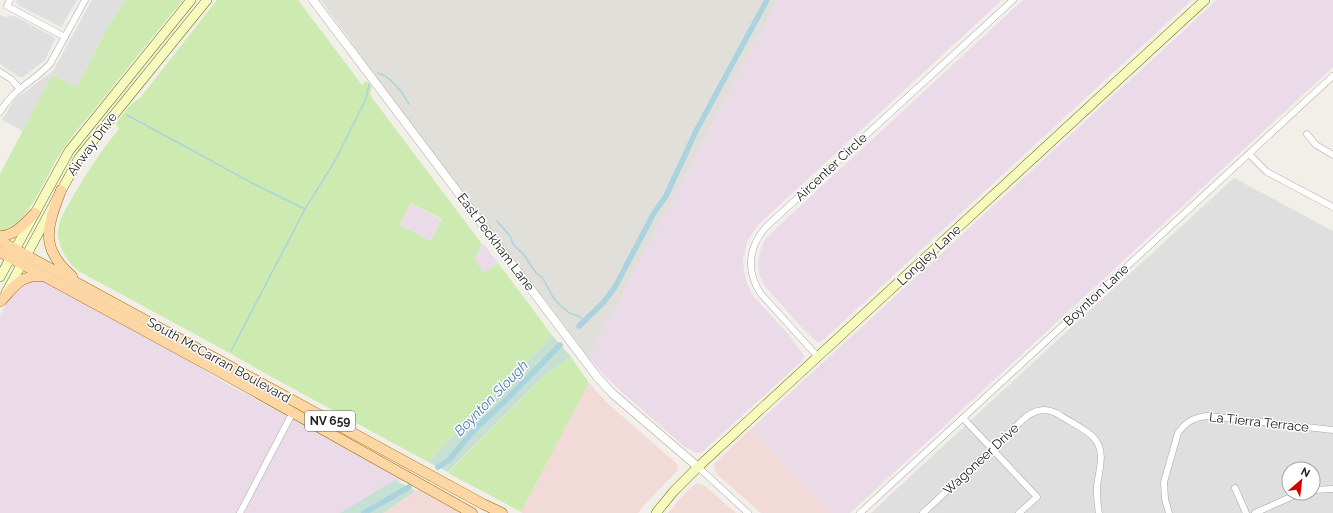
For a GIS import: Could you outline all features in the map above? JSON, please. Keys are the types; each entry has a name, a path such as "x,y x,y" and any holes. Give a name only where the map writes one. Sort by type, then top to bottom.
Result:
{"main road":[{"name":"Airway Drive","path":"0,277 63,160 191,0"},
{"name":"Airway Drive","path":"1,302 79,158 207,0"},
{"name":"Longley Lane","path":"656,513 674,491 698,467 1205,0"},
{"path":"61,190 48,231 50,246 57,260 62,266 86,287"},
{"path":"0,236 13,233 35,213"},
{"name":"South McCarran Boulevard","path":"0,241 13,253 23,259 86,287 502,513"},
{"name":"South McCarran Boulevard","path":"0,252 13,253"},
{"name":"South McCarran Boulevard","path":"23,259 44,276 293,412 472,513"},
{"path":"1,302 24,278 31,276 44,276"},
{"path":"293,412 306,413 356,440 371,447 387,451"}],"street":[{"path":"10,0 7,6 65,37"},
{"path":"0,112 10,97 50,64 85,0"},
{"name":"East Peckham Lane","path":"313,0 598,378 613,394 698,467"},
{"name":"Aircenter Circle","path":"818,356 757,288 753,280 751,265 753,249 756,241 766,227 1013,0"},
{"path":"0,72 11,79 20,89"},
{"name":"Boynton Lane","path":"860,513 1333,76"},
{"path":"1307,134 1316,145 1333,155"},
{"path":"1249,154 1268,172 1333,207"},
{"name":"Wagoneer Drive","path":"923,513 1028,416 1042,410 1056,412 1090,434 1098,443 1101,455 1097,496 1099,513"},
{"path":"240,513 293,412"},
{"name":"La Tierra Terrace","path":"1169,513 1164,499 1164,482 1176,439 1183,427 1195,418 1208,416 1333,430"},
{"path":"963,418 1037,496 1019,513"},
{"path":"698,467 748,513"},
{"path":"1235,488 1246,513"},
{"path":"1321,490 1333,489"},
{"path":"1255,513 1282,501"}],"shaded area":[{"path":"16,0 77,0 61,27 18,5"},
{"path":"92,0 126,0 109,25 77,87 52,75 23,131 2,120 14,100 53,71"},
{"path":"321,0 778,0 589,358 370,68"},
{"path":"778,0 1002,0 760,223 753,232 747,242 743,259 747,284 753,296 790,336 804,356 802,361 701,453 696,453 688,448 687,449 622,392 589,358"},
{"path":"1023,0 1192,0 821,342 817,342 802,328 764,285 759,274 758,264 764,241"},
{"path":"1217,0 1333,0 1333,67 850,513 830,513 751,429"},
{"path":"0,15 4,17 14,16 54,37 55,39 45,60 23,77 19,77 0,64"},
{"path":"1234,178 1333,231 1333,513 871,513"},
{"path":"411,203 442,220 431,241 400,225"},
{"path":"483,243 498,263 483,274 475,258"},
{"path":"30,281 45,282 185,358 220,380 403,479 346,513 0,513 0,315 11,296"},
{"path":"589,383 605,401 677,464 678,470 638,513 522,513 521,512"},
{"path":"751,429 830,513 761,513 720,477 715,471 714,464"},
{"path":"697,483 705,486 736,513 668,513 687,491"},
{"path":"419,490 461,513 383,513"}],"green space":[{"path":"126,0 183,0 68,142 55,162 33,203 17,222 9,228 0,230 0,174 52,75 77,87 109,25"},
{"path":"217,0 298,0 362,85 367,81 372,87 370,95 482,244 475,258 483,273 498,263 552,335 428,462 80,272 72,265 62,250 58,238 58,228 63,214 89,170 119,129 116,124 121,116 140,98","holes":["411,203 442,219 431,241 400,225"]},
{"path":"552,335 571,357 545,375 448,472 428,462 547,341"},
{"path":"571,357 589,383 521,512 448,473 545,375"},
{"path":"395,480 416,491 383,513 340,513"}],"waterway":[{"path":"579,326 603,303 615,287 654,213 666,196 696,131 767,0"},
{"path":"378,73 392,81 409,104"},
{"path":"231,351 305,209 335,161 366,99 369,84"},
{"path":"127,115 256,185 305,209"},
{"path":"497,221 510,236 513,244 524,255 536,273 542,277 553,297 559,304 569,313 578,316 585,321"},
{"name":"Boynton Slough","path":"438,467 449,460 475,429 560,345"},
{"name":"Boynton Slough","path":"364,513 409,487"}]}
